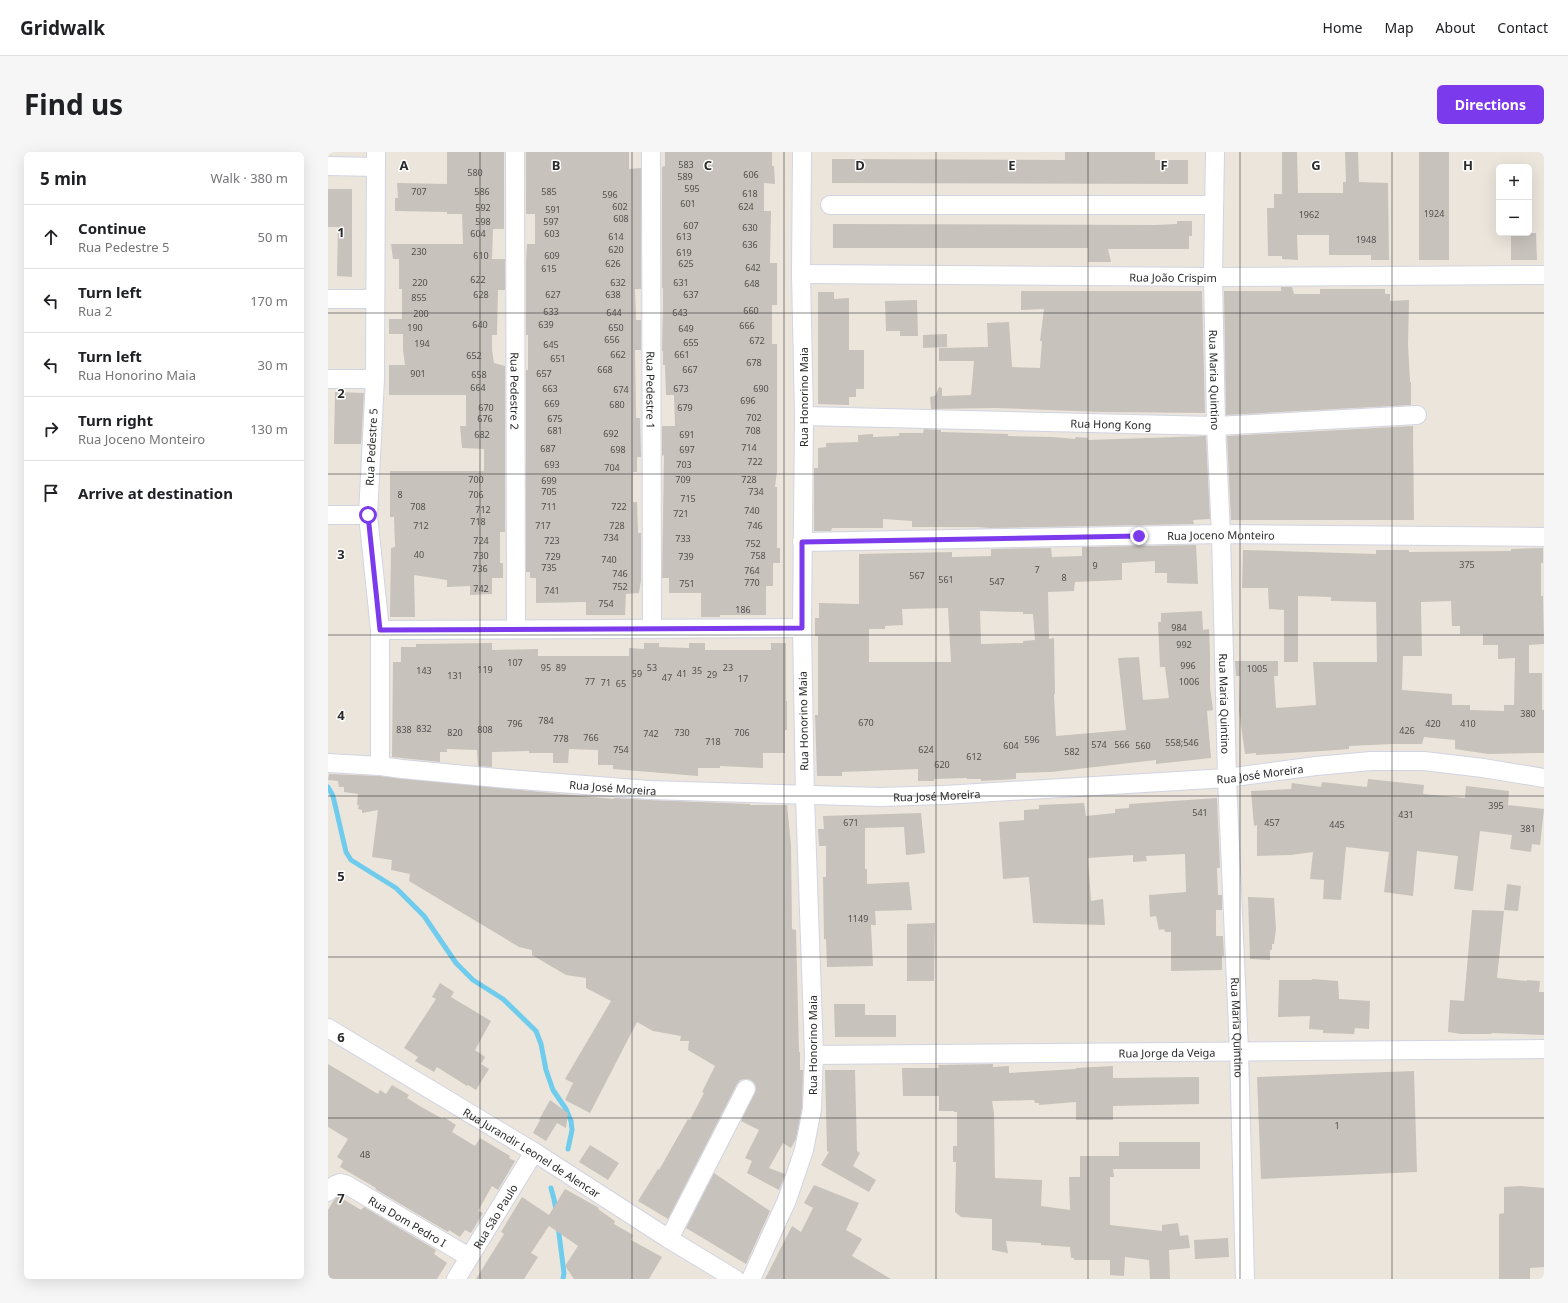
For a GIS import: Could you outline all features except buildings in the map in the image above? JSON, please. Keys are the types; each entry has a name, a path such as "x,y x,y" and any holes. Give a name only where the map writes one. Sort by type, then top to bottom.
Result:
{"street":[{"name":"Rua Pedestre 2","path":"515,152 516,630"},
{"name":"Rua Pedestre 1","path":"651,152 652,629"},
{"name":"Rua Honorino Maia","path":"751,1279 787,1200 804,1150 812,1109 814,1055 805,796 802,628 804,416 801,274 802,152"},
{"name":"Rua Maria Quintino","path":"1215,152 1213,277 1216,426 1221,534 1227,778 1239,1051 1245,1279"},
{"path":"328,166 376,160"},
{"name":"Rua Pedestre 5","path":"376,160 375,379 368,515 380,630 380,766"},
{"path":"830,205 1214,205"},
{"name":"Rua João Crispim","path":"801,274 1213,277 1544,275"},
{"path":"328,299 375,299"},
{"path":"328,379 375,379"},
{"name":"Rua Hong Kong","path":"804,416 1216,426 1417,415"},
{"path":"328,515 368,515"},
{"name":"Rua Joceno Monteiro","path":"802,542 1221,534 1544,537"},
{"path":"380,630 802,628"},
{"name":"Rua José Moreira","path":"328,763 380,766 508,779 642,789 880,798 1227,778 1316,766 1371,761 1424,761 1483,768 1544,778"},
{"name":"Rua Jurandir Leonel de Alencar","path":"328,1028 534,1152 669,1239 735,1279"},
{"name":"Rua Jorge da Veiga","path":"814,1055 1544,1049"},
{"path":"669,1239 746,1089"},
{"name":"Rua São Paulo","path":"456,1279 534,1152"},
{"name":"Rua Dom Pedro I","path":"328,1192 335,1185 340,1183 347,1185 469,1257"}],"waterway":[{"path":"328,787 333,796 346,852 351,860 396,888 424,916 456,963 473,980 503,999 536,1031 541,1044 546,1070 553,1090 566,1109 571,1121 572,1130 568,1149"},
{"path":"551,1188 556,1210"},
{"path":"558,1226 564,1273 563,1279"}],"route":[{"path":"368,515 380,630 802,628 802,542 1139,536"}]}
